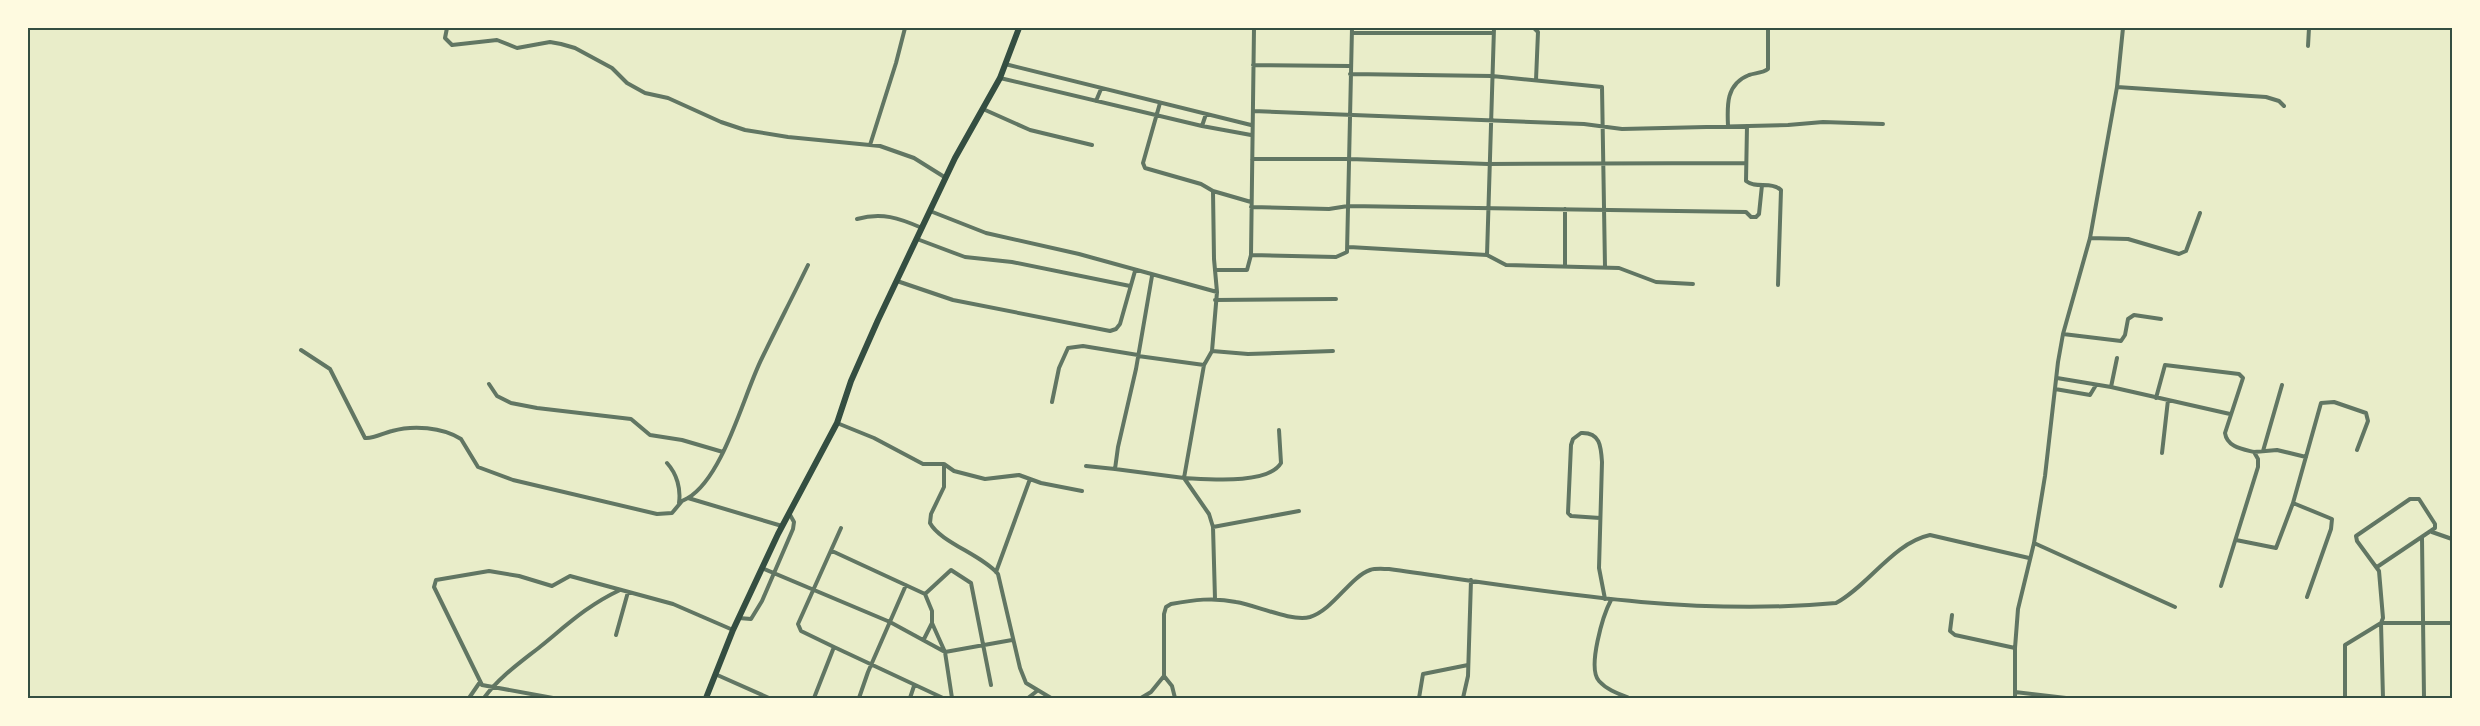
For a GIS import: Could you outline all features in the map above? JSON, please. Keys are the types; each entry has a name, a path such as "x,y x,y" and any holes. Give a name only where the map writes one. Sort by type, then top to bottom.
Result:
{"main road":[{"path":"706,698 733,630 762,568 782,526 837,423 851,381 897,281 946,178 1000,78 1020,28"}],"street":[{"path":"447,28 445,38 452,45 497,40 517,48 550,42 575,48 612,68 627,83 645,93 668,98 721,122 745,130 788,137 870,145 914,158 946,178"},
{"path":"870,145 905,28"},
{"path":"1217,270 1247,270 1251,255 1251,125 1253,111 1254,28"},
{"path":"1251,255 1336,257 1345,255 1349,247 1348,206 1352,28"},
{"path":"1525,28 1534,28 1538,32 1536,80"},
{"path":"1728,126 1727,107 1730,92 1743,78 1768,69 1768,28"},
{"path":"2015,698 2014,648 2018,609 2034,543 2045,476 2063,334 2090,238 2117,87 2123,28"},
{"path":"2308,46 2309,28"},
{"path":"1352,33 1494,30 1488,164 1487,255"},
{"path":"1005,64 1251,125"},
{"path":"1253,65 1350,66"},
{"path":"1350,74 1492,76 1602,88 1605,267"},
{"path":"1000,78 1096,102 1251,135"},
{"path":"2117,87 2266,97 2279,101 2284,106"},
{"path":"1096,102 1101,88"},
{"path":"1160,103 1143,163 1145,168 1201,184 1213,190 1251,202"},
{"path":"982,109 1030,130 1092,145"},
{"path":"1253,111 1604,126 1622,129 1823,122 1883,124"},
{"path":"1202,126 1206,114"},
{"path":"1747,126 1746,163 1748,183 1778,187 1781,194 1778,285"},
{"path":"1252,159 1350,159 1488,164 1746,163"},
{"path":"1251,208 1329,209 1348,206 1746,212 1751,217 1756,217 1760,214 1762,185"},
{"path":"1213,190 1214,259 1217,270 1217,292 1212,351 1204,365 1184,478 1209,514 1213,526 1215,599"},
{"path":"1565,210 1565,266"},
{"path":"930,211 986,233 1079,254 1152,276 1217,292"},
{"path":"2090,238 2128,239 2179,254 2186,251 2200,213"},
{"path":"857,219 874,215 887,215 922,228"},
{"path":"917,239 957,255 1012,262 1130,286"},
{"path":"1349,247 1487,255 1506,265 1619,268 1656,282 1693,284"},
{"path":"301,350 330,369 365,438 393,430 416,427 433,430 461,439 478,467 513,480 668,515 702,487 723,452 761,359 808,265"},
{"path":"897,281 952,300 1110,331 1116,329 1120,324 1135,271"},
{"path":"1115,469 1118,447 1128,411 1152,276"},
{"path":"1215,300 1336,299"},
{"path":"2063,334 2121,341 2125,336 2128,319 2131,316 2161,319"},
{"path":"1052,402 1059,368 1068,348 1083,346 1204,365"},
{"path":"1212,351 1248,354 1332,351"},
{"path":"2111,387 2117,358"},
{"path":"2156,398 2164,365 2242,375 2244,381 2230,414 2225,433 2226,439 2232,445 2254,452 2287,451 2306,457"},
{"path":"2056,378 2111,387 2230,414"},
{"path":"489,384 497,396 511,403 537,408 631,419 650,435 682,440 723,452"},
{"path":"2055,389 2090,395 2096,384"},
{"path":"2263,451 2282,385"},
{"path":"2162,453 2168,400"},
{"path":"2236,540 2276,548 2293,503 2320,406 2327,402 2366,413 2368,422 2357,450"},
{"path":"837,423 874,438 923,464 944,464 954,471 985,479 1019,474 1030,479 1082,492"},
{"path":"1086,466 1184,478 1234,480 1274,470 1281,463 1279,430"},
{"path":"1600,518 1571,516 1568,512 1571,445 1572,439 1581,433 1594,435 1599,440 1601,446 1600,518 1599,568 1605,599"},
{"path":"2221,586 2258,467 2258,459 2254,452"},
{"path":"667,463 676,476 680,496 678,506"},
{"path":"944,464 944,487 930,518 932,527 990,565 996,572 1006,602 1012,640 1026,683 1050,698"},
{"path":"996,572 1030,479"},
{"path":"688,498 782,526"},
{"path":"2377,567 2432,532 2435,524 2419,499 2410,499 2356,536 2357,541 2379,571 2383,698"},
{"path":"2293,503 2332,519 2331,530 2308,597"},
{"path":"1213,526 1299,511"},
{"path":"739,618 748,620 753,618 794,525 789,513"},
{"path":"841,528 798,626 801,632 943,698"},
{"path":"2432,532 2452,539"},
{"path":"1175,698 1172,686 1164,676 1164,614 1166,607 1171,604 1215,599 1305,617 1319,613 1359,577 1371,570 1389,569 1611,600 1710,608 1836,603 1849,596 1874,572 1918,538 1930,535 2030,558"},
{"path":"2422,538 2424,698"},
{"path":"2034,543 2175,607"},
{"path":"832,551 925,594 932,611 932,623 945,652 952,698"},
{"path":"762,568 890,622 945,652 1012,640"},
{"path":"553,698 490,688 481,684 434,587 436,580 489,571 520,576 552,586 570,576 673,604 733,630"},
{"path":"925,594 947,572 955,572 968,580 973,586 991,685"},
{"path":"1464,698 1468,665 1470,580"},
{"path":"859,698 871,664 906,585"},
{"path":"484,698 490,688 513,668 594,602 616,589"},
{"path":"616,635 628,592"},
{"path":"1611,600 1603,615 1593,664 1598,680 1616,693 1629,698"},
{"path":"1952,614 1950,631 1955,635 2014,648"},
{"path":"924,639 932,623"},
{"path":"2345,698 2345,645 2381,623 2452,623"},
{"path":"814,698 834,647"},
{"path":"1420,698 1422,674 1468,665"},
{"path":"716,674 769,698"},
{"path":"1141,698 1151,692 1164,676"},
{"path":"469,698 481,684"},
{"path":"910,698 914,686"},
{"path":"1028,698 1037,691"},
{"path":"2015,692 2066,698"}]}
